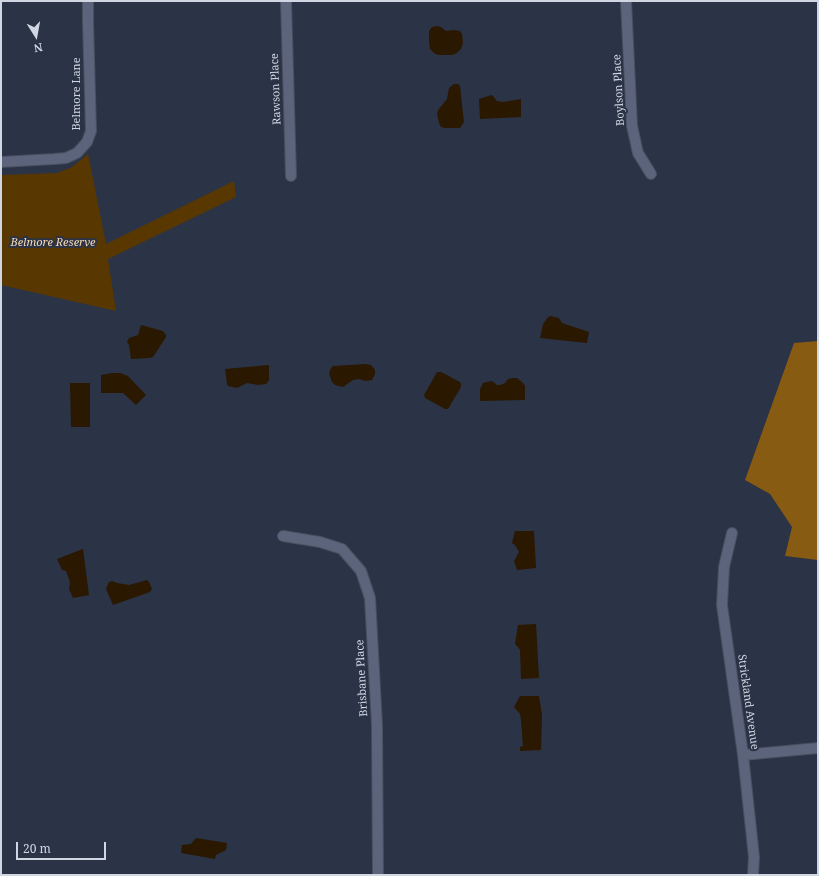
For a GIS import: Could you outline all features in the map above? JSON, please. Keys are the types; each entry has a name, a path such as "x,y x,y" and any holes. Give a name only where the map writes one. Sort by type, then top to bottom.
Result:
{"street":[{"name":"Belmore Lane","path":"1,162 54,160 66,158 77,153 87,142 91,131 88,1"},
{"name":"Rawson Place","path":"286,1 291,176"},
{"name":"Boylson Place","path":"626,1 632,126 638,153 651,174"},
{"name":"Strickland Avenue","path":"732,533 724,567 722,605 743,755 754,857 753,875"},
{"name":"Brisbane Place","path":"284,536 320,542 342,549 361,571 370,598 377,725 378,875"},
{"path":"743,755 818,748"}],"green space":[{"name":"Belmore Reserve","path":"88,154 106,244 234,181 236,197 108,259 116,311 1,285 1,175 57,173 72,167"}],"shaded area":[{"path":"437,26 446,31 460,31 462,34 463,43 461,49 457,53 452,55 438,55 430,49 429,31 432,27"},
{"path":"454,84 458,84 460,86 464,122 460,128 441,127 437,114 438,110 447,99 449,88"},
{"path":"492,95 497,101 503,102 521,99 521,117 480,119 479,99"},
{"path":"551,316 559,318 562,323 589,332 587,343 540,338 543,324 548,317"},
{"path":"141,325 163,331 166,337 153,357 131,359 129,345 127,342 129,338 138,335"},
{"path":"818,341 818,560 785,556 792,527 770,494 745,480 794,343"},
{"path":"269,365 269,380 266,384 258,385 247,383 237,388 228,386 227,384 225,369"},
{"path":"371,365 375,370 372,380 353,380 343,387 335,385 332,382 329,373 333,366"},
{"path":"437,372 441,372 460,382 461,384 461,387 448,409 445,409 425,398 424,395"},
{"path":"120,373 128,376 146,395 136,405 123,393 101,393 101,375"},
{"path":"517,378 525,386 525,400 480,401 480,389 483,383 492,381 497,385 500,385 505,383 508,379"},
{"path":"70,383 90,383 90,427 71,427"},
{"path":"515,531 534,531 536,568 517,570 514,561 519,552 512,543"},
{"path":"83,549 89,595 73,598 69,589 70,582 66,571 62,570 57,559"},
{"path":"147,580 152,589 150,592 113,605 106,589 109,582 112,581 129,585"},
{"path":"536,624 539,678 521,679 520,650 515,644 518,625"},
{"path":"520,696 539,696 542,715 541,750 520,751 520,747 523,746 521,720 520,714 514,707"},
{"path":"196,838 227,843 226,850 216,855 215,859 181,853 182,845 191,844"}]}
